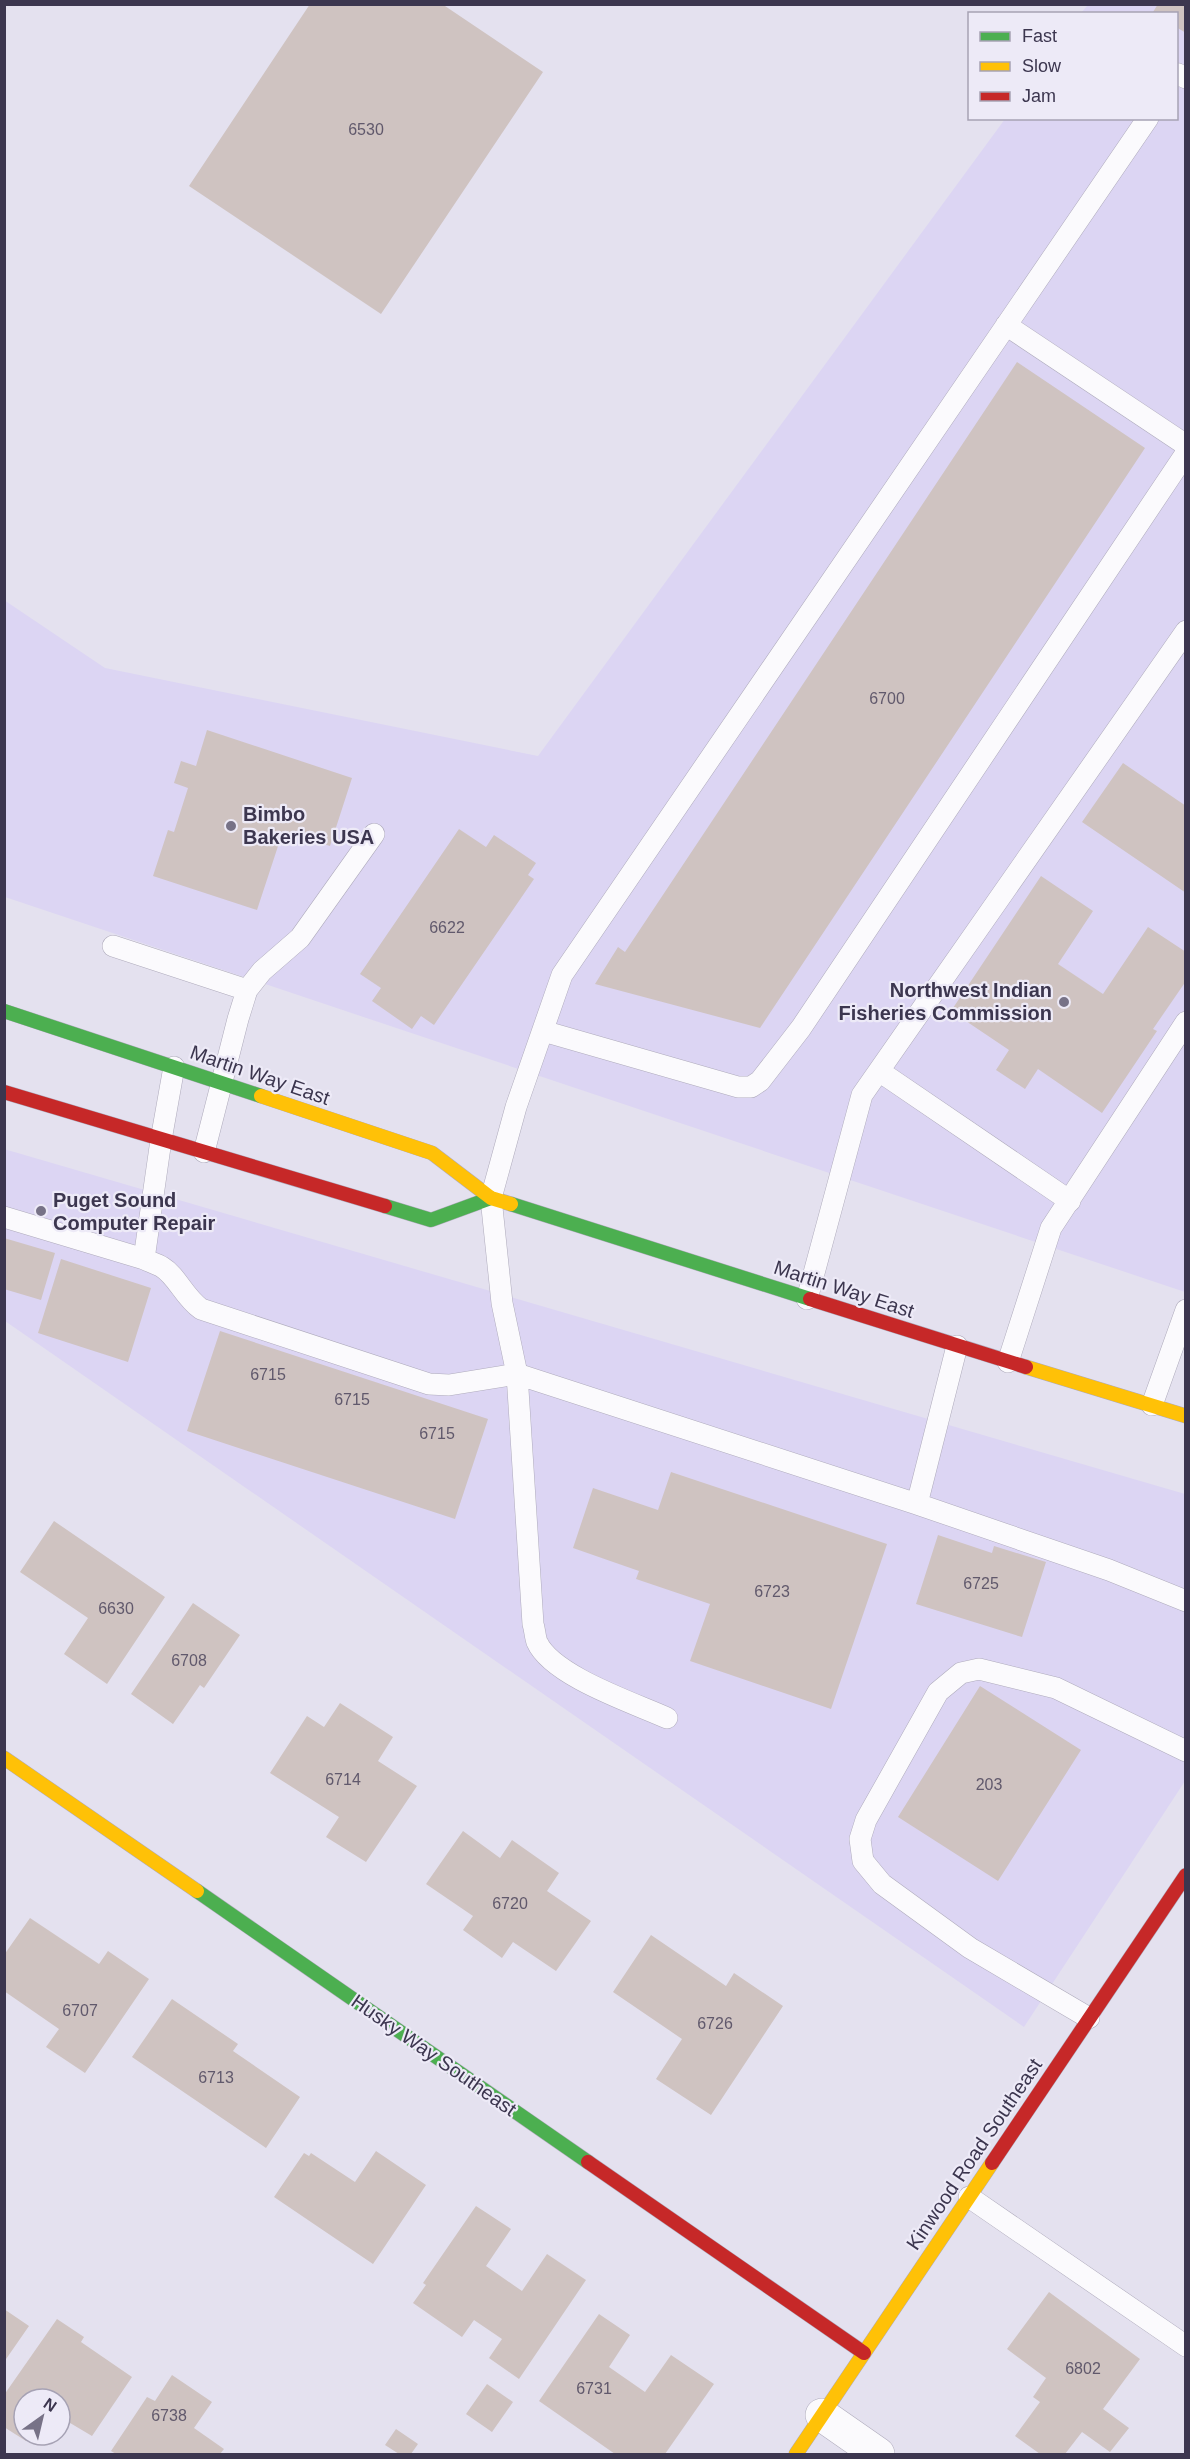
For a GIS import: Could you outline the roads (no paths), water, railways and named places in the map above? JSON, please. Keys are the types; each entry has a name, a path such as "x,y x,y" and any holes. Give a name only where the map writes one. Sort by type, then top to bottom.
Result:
{"main road":[{"name":"Martin Way East","path":"4,1011 432,1153 491,1198 685,1257 807,1299 1185,1416"},
{"path":"4,1092 431,1220 491,1198"},
{"name":"Husky Way Southeast","path":"4,1758 864,2353"},
{"name":"Kinwood Road Southeast","path":"796,2454 1185,1875"}],"street":[{"path":"822,2415 878,2454"}],"lane":[{"path":"667,1718 573,1676 555,1664 537,1643 533,1624 517,1374 502,1303 491,1198 516,1107 562,975 1147,120"},
{"path":"1006,325 1185,445"},
{"path":"543,1031 738,1087 751,1087 760,1081 801,1028 1185,453"},
{"path":"807,1299 862,1095 1185,631"},
{"path":"204,1152 247,990 262,971 300,938 374,834"},
{"path":"113,946 247,990"},
{"path":"1008,1362 1051,1228 1185,1022"},
{"path":"144,1259 174,1067"},
{"path":"879,1071 1070,1201"},
{"path":"4,1217 144,1259 163,1267 188,1300 201,1309 429,1384 449,1385 517,1374 917,1504 1109,1570 1185,1601"},
{"path":"1152,1405 1185,1310"},
{"path":"917,1504 957,1346"},
{"path":"1089,2018 970,1948 882,1884 863,1861 860,1839 866,1820 938,1692 962,1673 979,1669 1056,1688 1185,1751"},
{"path":"969,2197 1185,2346"}],"place":[{"name":"Bimbo Bakeries USA","path":"231,826"},
{"name":"Northwest Indian Fisheries Commission","path":"1064,1002"},
{"name":"Puget Sound Computer Repair","path":"41,1211"}]}
